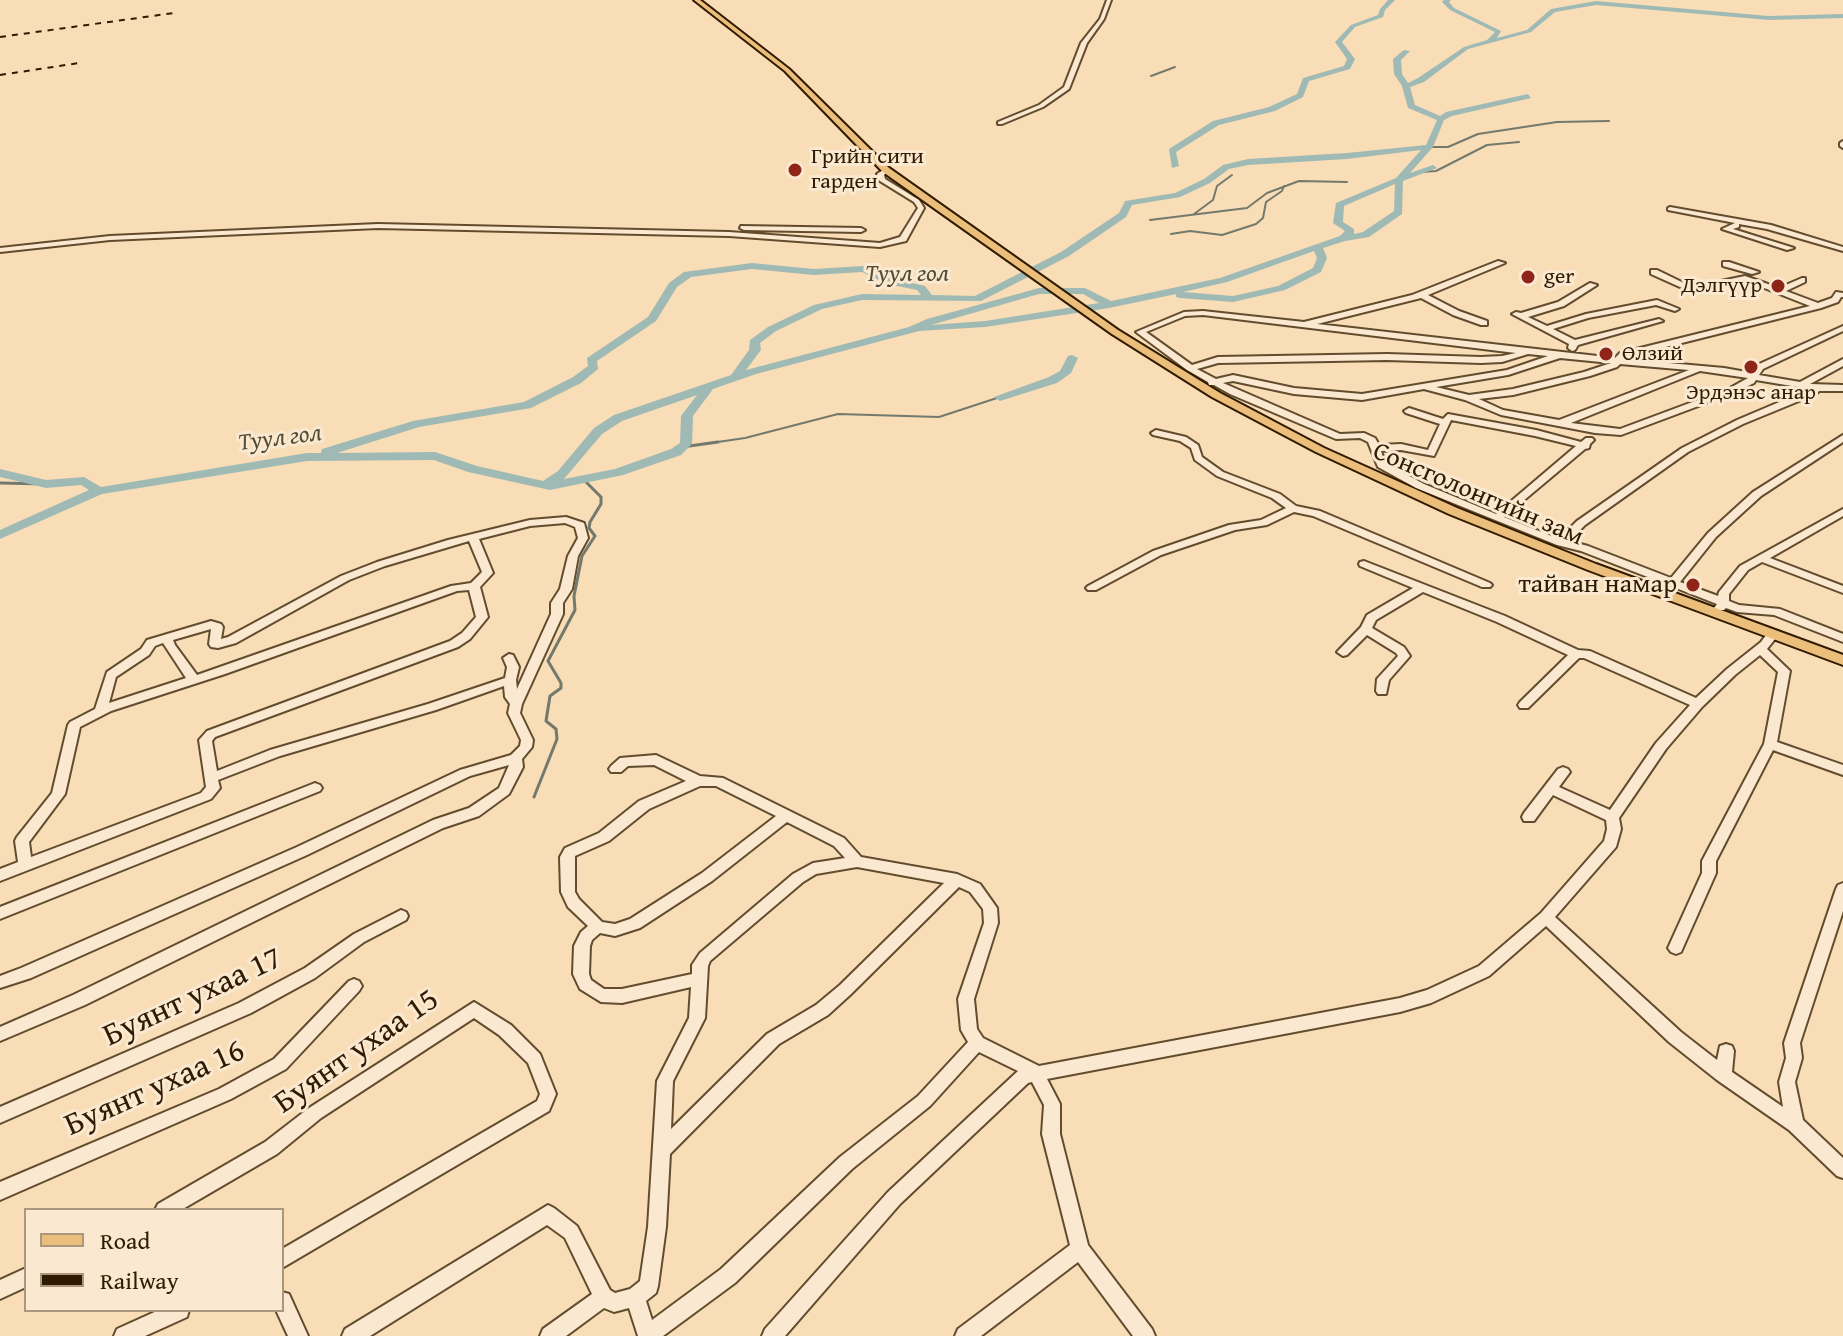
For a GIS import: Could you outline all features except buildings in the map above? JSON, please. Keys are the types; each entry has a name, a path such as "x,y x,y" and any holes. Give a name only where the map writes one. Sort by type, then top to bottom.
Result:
{"main road":[{"path":"697,0 787,70 886,170 980,232"},
{"path":"704,0 823,96 888,164 1118,330"},
{"name":"Сонсголонгийн зам","path":"1118,330 1211,383 1419,488 1552,545 1843,652"},
{"name":"Сонсголонгийн зам","path":"1118,330 1235,405 1358,468 1554,552 1843,660"}],"street":[{"path":"1000,123 1049,102 1067,88 1076,72 1084,43 1102,19 1109,0"},
{"path":"0,249 96,238 378,226 729,234 880,245 903,239 921,208 917,201 882,180 880,174 886,170"},
{"path":"1670,209 1768,227 1843,249"},
{"path":"0,249 123,232 367,222 861,230"},
{"path":"1743,224 1726,229 1790,248"},
{"path":"1654,272 1691,290 1745,278 1767,262"},
{"path":"1305,326 1310,321 1377,309 1501,263"},
{"path":"1726,264 1755,272"},
{"path":"1745,278 1818,306"},
{"path":"1780,291 1802,280"},
{"path":"1593,285 1561,304 1519,315 1574,343 1659,321"},
{"path":"1468,398 1513,392 1587,374 1614,365 1623,355 1818,306 1835,300 1842,293"},
{"path":"1420,294 1456,313 1484,323"},
{"path":"1546,329 1586,316 1657,302 1675,309"},
{"path":"1532,351 1502,359 1481,360 1220,357 1191,370 1140,332 1190,313 1753,375 1817,388 1843,388"},
{"path":"1426,387 1468,398 1501,412 1621,432 1733,390 1751,381 1760,367 1843,328"},
{"path":"1574,343 1571,345 1574,352 1582,358"},
{"path":"1211,383 1233,378 1345,397 1508,372 1560,355"},
{"path":"1803,384 1843,362"},
{"path":"1561,423 1701,369"},
{"path":"1561,543 1581,523 1685,450 1817,388"},
{"path":"1409,411 1446,423"},
{"path":"1377,448 1401,447 1431,454 1448,417 1536,433 1586,446"},
{"path":"1279,418 1339,437 1361,435 1372,440 1381,465 1419,488 1561,543 1584,548 1674,582 1722,605 1776,612 1843,638"},
{"path":"1497,518 1586,446 1595,430"},
{"path":"1156,433 1183,439 1195,447 1198,458 1220,474 1276,496 1293,509 1316,513 1486,585"},
{"path":"1674,582 1712,535 1757,494 1843,438"},
{"path":"1092,588 1157,553 1233,527 1263,523 1293,509"},
{"path":"1722,605 1723,594 1744,568 1843,512"},
{"path":"0,982 302,851 465,773 516,758 526,747 527,740 514,713 516,704 557,614 557,603 566,589 573,556 584,532 580,525 566,520 530,523 473,537 345,578 232,640 215,644 217,627 211,625 151,643 145,652 111,675 101,711"},
{"path":"25,866 22,841 58,794 74,725 101,711 455,588 474,586 488,573 473,537"},
{"path":"1763,559 1843,590"},
{"path":"1364,564 1501,619 1576,654 1586,654 1698,704"},
{"path":"0,875 206,796 213,788 205,740 211,734 454,644 466,636 482,617 474,586"},
{"path":"1343,652 1366,629 1371,618 1421,588"},
{"path":"1366,629 1400,650 1404,656 1383,679 1382,691"},
{"path":"772,1336 894,1198 1024,1076 1400,1005 1431,996 1484,971 1546,917 1611,843 1614,829 1612,817 1661,746 1698,704 1773,634"},
{"path":"167,638 194,680"},
{"path":"1676,948 1709,873 1709,861 1770,744 1784,671 1760,649"},
{"path":"1524,705 1576,654"},
{"path":"509,658 513,667 511,697 516,704"},
{"path":"211,778 275,753 432,707 510,680"},
{"path":"1770,744 1843,770"},
{"path":"0,1034 79,1000 438,824 474,812 504,791 516,767 516,758"},
{"path":"616,769 625,761 656,760 698,781"},
{"path":"1529,817 1563,772"},
{"path":"785,816 707,877 635,924 615,930 598,927 573,903 568,892 567,857 570,852 604,837 644,805 698,781 718,781 839,842 857,862"},
{"path":"0,913 315,788"},
{"path":"1551,789 1612,817"},
{"path":"352,1336 548,1214 571,1232 603,1297 614,1303 635,1297 649,1286 665,1081 697,1018 700,965 705,957 798,878 813,869 857,862 957,880 975,888 990,908 991,923 966,999 969,1030 977,1043 1035,1072 1052,1104 1051,1134 1080,1249 1145,1336"},
{"path":"662,1150 773,1039 822,1010 957,880"},
{"path":"1795,1124 1787,1082 1794,1058 1792,1043 1843,889"},
{"name":"Буянт ухаа 17","path":"0,1115 245,1008 310,973 359,938 401,916"},
{"path":"1546,917 1675,1037 1723,1075 1795,1124 1843,1170"},
{"path":"598,927 586,936 580,960 585,984 601,995 622,996 700,979"},
{"name":"Буянт ухаа 16","path":"0,1191 225,1094 280,1064 354,986"},
{"name":"Буянт ухаа 15","path":"167,1208 271,1148 315,1113 474,1009 505,1030 534,1059 548,1094 543,1106 284,1258"},
{"path":"635,1297 648,1336 728,1276 846,1163 924,1101 977,1043"},
{"path":"1723,1075 1726,1051"},
{"path":"965,1336 1080,1249"},
{"path":"0,1290 24,1278"},
{"path":"550,1336 603,1297"},
{"path":"284,1305 298,1336"},
{"path":"124,1336 176,1312"}],"waterway":[{"name":"Туул гол","path":"1175,166 1172,151 1216,123 1272,109 1300,95 1306,80 1347,67 1351,59 1338,42 1353,26 1381,16 1382,10 1392,0"},
{"name":"Туул гол","path":"1448,0 1445,2 1452,9 1499,32 1490,40"},
{"name":"Туул гол","path":"1406,86 1421,80 1466,48 1529,31 1553,10 1596,3 1769,18 1843,16"},
{"path":"1406,51 1397,59 1398,74 1406,86"},
{"path":"1151,76 1175,67"},
{"name":"Туул гол","path":"1406,86 1411,106 1441,119"},
{"path":"1441,119 1449,114 1528,96"},
{"name":"Туул гол","path":"1429,147 1441,119"},
{"path":"1429,147 1448,147 1478,134 1557,122 1609,121"},
{"path":"1421,172 1436,171 1487,145 1519,142"},
{"name":"Туул гол","path":"735,378 755,350 754,342 772,329 818,307 862,297 977,299 1065,254 1123,215 1128,203 1177,195 1207,181 1226,167 1248,162 1429,147"},
{"path":"1399,180 1429,147"},
{"path":"1399,180 1433,168"},
{"path":"1194,214 1213,200 1217,186 1232,175"},
{"path":"1343,238 1351,231 1338,223 1339,205 1399,180"},
{"path":"1343,238 1366,235 1399,212 1399,180"},
{"path":"1284,187 1299,181 1347,182"},
{"path":"1150,220 1247,208 1267,193 1284,187"},
{"path":"1171,234 1190,231 1222,235 1256,224 1263,218 1266,202 1284,187"},
{"path":"1109,305 1223,280 1343,238"},
{"path":"1180,295 1233,299 1281,288 1317,270 1322,258 1318,248"},
{"path":"327,452 417,424 527,405 577,380 594,367 591,360 652,319 673,285 688,274 752,266 814,272 863,269 891,282 921,288 928,297"},
{"path":"735,378 1039,291 1085,291 1109,305"},
{"path":"923,329 985,324 1109,305"},
{"path":"1000,397 1053,380 1065,373 1072,358"},
{"name":"Туул гол","path":"99,491 307,457 435,456 473,469 545,486 563,474 598,431 618,418 735,378"},
{"path":"550,486 618,472 676,452 686,444 687,416 707,390"},
{"path":"711,443 745,438 838,414 939,417 1000,397"},
{"path":"711,443 718,442"},
{"path":"682,447 711,443"},
{"path":"704,444 711,443"},
{"name":"Туул гол","path":"0,473 46,484 84,481 99,491"},
{"path":"534,797 557,739 556,729 546,721 550,696 561,688 561,683 548,661 575,610 574,596 582,556 595,536 589,528 590,522 601,504 601,497 584,480"},
{"path":"0,483 46,484"},
{"name":"Туул гол","path":"0,535 99,491"}],"railway":[{"path":"0,37 174,13"},
{"path":"0,75 79,63"}],"place":[{"name":"Грийн сити гарден","path":"795,170"},
{"name":"ger","path":"1528,277"},
{"name":"Дэлгүүр","path":"1778,286"},
{"name":"Өлзий","path":"1606,354"},
{"name":"Эрдэнэс анар","path":"1751,367"},
{"name":"тайван намар","path":"1693,585"}]}
